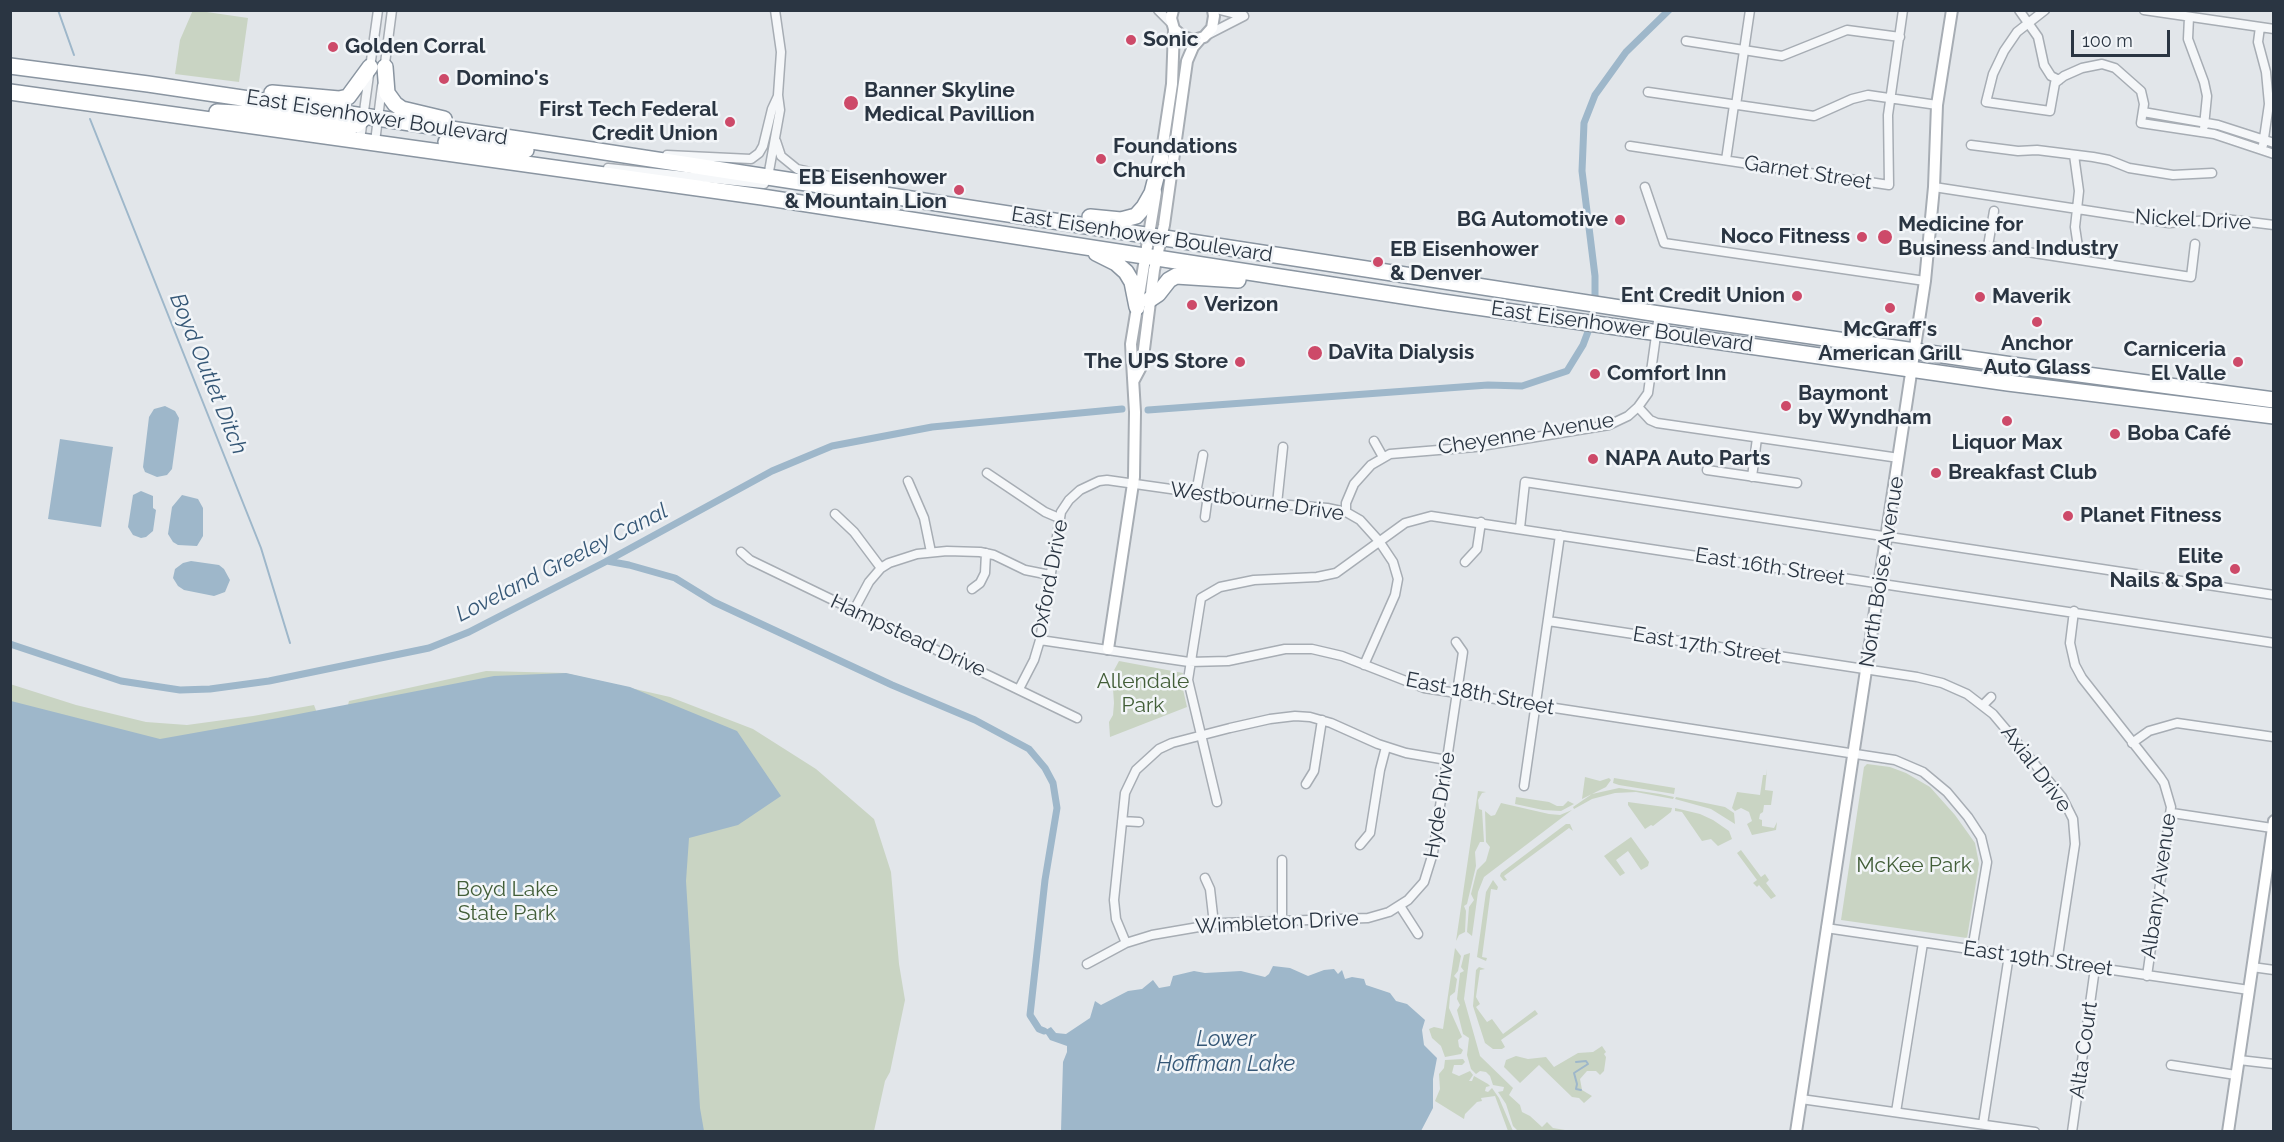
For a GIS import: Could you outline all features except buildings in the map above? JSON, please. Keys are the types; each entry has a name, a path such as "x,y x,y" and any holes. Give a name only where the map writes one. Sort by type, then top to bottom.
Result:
{"highway":[{"name":"East Eisenhower Boulevard","path":"10,66 148,84 592,150 1659,314 2123,381 2274,400"},
{"path":"148,84 170,82 339,99 348,97 377,67 387,93 402,109 488,130 504,138"},
{"name":"East Eisenhower Boulevard","path":"10,92 370,139 1274,276 1911,369 2274,416"},
{"path":"163,113 213,112 280,115 353,125 368,118"},
{"path":"370,139 517,150 592,150"},
{"path":"777,199 779,194 784,192 857,202 930,201 1127,219 1140,212 1148,201 1161,158"},
{"path":"1038,239 1090,251 1116,263 1126,272 1143,304 1158,294 1169,280 1176,276 1267,283 1274,276"},
{"path":"2054,389 2063,381 2123,381"}],"street":[{"path":"370,139 368,118 377,67 378,10"},
{"path":"370,139 368,118 377,67 392,10"},
{"path":"557,168 596,167 756,185 764,184 768,177 780,110 778,95 781,52 775,10"},
{"path":"1158,10 1183,37 1202,38 1244,16 1220,10"},
{"path":"1155,237 1161,158 1172,84 1173,10"},
{"path":"1108,649 1133,483 1134,380 1142,365 1143,304 1150,257 1187,61 1193,47 1212,28 1213,10"},
{"path":"1726,160 1750,10"},
{"path":"1890,98 1903,10"},
{"name":"North Boise Avenue","path":"1796,1131 1925,281 1934,188 1937,105 1952,10"},
{"path":"2019,10 2038,37 2044,65 2051,76 2059,80"},
{"path":"2045,10 2017,32 2004,51 1993,74 1986,102 2050,111 2055,83 2082,68 2102,64 2115,68 2141,91 2144,104 2141,123 2202,132 2274,154"},
{"path":"2144,10 2274,29"},
{"path":"2189,17 2188,39 2207,96 2202,132"},
{"path":"2260,27 2258,42 2266,72 2271,107 2269,142 2262,152"},
{"path":"1686,41 1782,56 1847,30 1900,37"},
{"path":"1648,92 1814,116 1860,96 1868,95 1937,105"},
{"path":"592,150 751,159 759,153 763,146 772,109 778,95"},
{"name":"Garnet Street","path":"1630,146 1889,185 1890,98"},
{"path":"2142,112 2204,122 2269,142"},
{"path":"776,139 781,156 797,169 892,190 930,201"},
{"path":"1971,145 2018,151 2037,150 2109,160 2129,168 2173,175 2212,173"},
{"path":"2074,155 2079,191 2075,226 2080,260"},
{"path":"1645,187 1664,243 1925,281"},
{"name":"Nickel Drive","path":"1934,188 2175,223 2225,219 2274,225"},
{"path":"1994,211 1988,246 2191,277 2195,244"},
{"name":"Cheyenne Avenue","path":"1346,512 1346,502 1354,484 1366,470 1383,457 1401,452 1475,447 1610,425 1628,416 1648,393 1659,314"},
{"path":"1638,407 1650,420 1657,423 1899,458"},
{"path":"1752,477 1757,438"},
{"path":"1374,441 1383,457"},
{"path":"1277,504 1283,447"},
{"path":"1196,493 1203,455"},
{"path":"1707,470 1797,483"},
{"path":"987,473 1045,512 1059,518"},
{"name":"Oxford Drive","path":"1018,689 1034,660 1040,640 1059,518 1069,500 1085,487 1107,480 1133,483"},
{"path":"908,481 924,518 931,552"},
{"path":"1520,528 1525,482 2274,595"},
{"name":"Westbourne Drive","path":"1133,483 1346,512 1360,520 1379,541 1396,568 1398,586 1364,665"},
{"path":"1205,518 1208,495"},
{"path":"835,514 854,532 881,568"},
{"name":"East 16th Street","path":"1189,662 1199,603 1205,594 1220,587 1261,579 1326,576 1340,570 1406,523 1431,516 2074,611 2274,643"},
{"path":"1465,562 1477,549 1481,522"},
{"path":"1524,786 1560,535"},
{"name":"Hampstead Drive","path":"741,552 750,560 1077,718"},
{"path":"854,610 868,582 881,568 903,558 931,552 986,553 1017,568 1050,575"},
{"path":"972,589 980,583 985,573 986,553"},
{"name":"Albany Avenue","path":"2074,611 2070,643 2075,665 2082,678 2164,783 2172,813 2147,976"},
{"name":"East 17th Street","path":"1548,621 1866,670"},
{"name":"East 18th Street","path":"1040,640 1189,662 1228,661 1269,651 1299,649 1327,652 1409,684 1456,694 1895,760 1923,772 1947,792 1977,829 1984,845 1987,862 1972,950"},
{"name":"Hyde Drive","path":"1400,906 1420,887 1431,866 1462,652 1456,642"},
{"path":"1189,662 1188,680 1217,802"},
{"name":"Axial Drive","path":"1866,670 1931,680 1967,694 1983,705 2009,732 2061,796 2073,819 2075,844 2057,962"},
{"path":"1983,705 1991,697"},
{"path":"1126,943 1116,919 1114,900 1125,792 1139,765 1164,746 1280,717 1295,716 1322,720 1386,747 1414,755 1447,760"},
{"path":"1306,784 1314,771 1322,720"},
{"path":"2132,743 2149,730 2176,723 2274,736"},
{"path":"1360,845 1370,833 1386,747"},
{"path":"2172,813 2273,825 2269,877 2252,968 2228,1131"},
{"path":"1122,821 1139,822"},
{"path":"1282,860 1282,921"},
{"path":"1205,878 1210,890 1214,924"},
{"path":"1400,906 1418,934"},
{"name":"Wimbleton Drive","path":"1087,964 1126,943 1152,935 1214,924 1368,918 1400,906"},
{"name":"East 19th Street","path":"1826,928 2249,990"},
{"path":"1896,1112 1923,943"},
{"path":"1983,1124 2009,955"},
{"name":"Alta Court","path":"2072,1131 2096,968"},
{"path":"2252,968 2274,970"},
{"path":"2239,1060 2274,1064"},
{"path":"2171,1065 2236,1075"},
{"path":"1801,1099 2035,1131"}],"green space":[{"path":"193,10 248,18 239,82 175,74 180,40"},
{"name":"Allendale Park","path":"1119,661 1183,673 1182,685 1187,707 1110,737 1109,722 1113,715 1114,703 1112,674"},
{"name":"Boyd Lake State Park","path":"486,671 565,673 670,697 753,729 816,769 874,819 891,872 899,964 905,1000 890,1072 885,1081 874,1131 11,1131 10,684 76,705 146,722 187,725 314,705 324,732 347,709 349,701"},
{"name":"McKee Park","path":"1867,764 1890,767 1930,787 1955,815 1975,843 1979,864 1967,938 1841,920 1864,767"},
{"path":"1767,769 1765,790 1773,791 1771,805 1764,805 1759,819 1762,820 1762,826 1774,828 1777,822 1776,830 1752,835 1747,824 1752,821 1749,812 1741,808 1735,811 1732,808 1737,792 1760,795 1763,775 1766,775"},
{"path":"1585,777 1600,781 1609,778 1611,780 1606,787 1582,799"},
{"path":"1614,778 1675,788 1674,794 1619,785 1613,783"},
{"path":"1619,788 1674,797 1673,799 1636,792 1615,793 1592,799 1574,809 1573,807 1592,794"},
{"path":"1478,791 1486,792 1482,793 1478,800 1479,809 1482,810 1484,842 1480,842 1475,852 1476,866 1467,904 1464,906 1466,911 1465,932 1459,935 1456,941"},
{"path":"1516,797 1549,802 1557,806 1563,806 1568,801 1574,804 1561,811 1543,810 1515,804"},
{"path":"1676,797 1725,807 1734,813 1735,824 1711,809 1675,799"},
{"path":"1628,802 1672,808 1671,812 1653,826 1645,829"},
{"path":"1501,803 1549,814 1560,815 1572,810 1484,877 1478,892 1472,936 1467,932 1469,907 1474,900 1471,894 1477,870 1486,861 1490,847 1486,842 1485,811 1491,816 1495,815"},
{"path":"1675,808 1700,814 1713,820 1729,831 1732,839 1718,846 1711,839 1702,841 1682,812 1675,811"},
{"path":"1566,824 1570,824 1573,831 1569,828 1504,876 1507,880 1504,881 1500,876 1501,873"},
{"path":"1631,837 1649,862 1648,866 1641,870 1628,851 1616,860 1625,873 1620,876 1604,856"},
{"path":"1741,850 1761,877 1765,874 1769,880 1766,883 1776,896 1771,899 1759,885 1757,887 1753,883 1757,880 1737,853"},
{"path":"1493,880 1498,887 1497,890 1491,889 1482,957 1487,958 1486,961 1477,957 1486,892"},
{"path":"1455,948 1461,956 1458,971 1454,976 1457,979 1455,992 1450,996 1449,1008 1462,1037 1458,1040 1459,1047 1463,1050 1461,1054 1445,1057 1441,1046 1432,1038 1429,1029 1434,1027 1443,1029"},
{"path":"1470,953 1464,999 1480,1056 1513,1088 1509,1095 1520,1105 1522,1112 1542,1127 1547,1122 1553,1128 1571,1131 1518,1131 1513,1126 1506,1104 1498,1092 1503,1091 1504,1087 1493,1085 1486,1072 1480,1071 1476,1074 1471,1069 1467,1055 1469,1038 1463,1034 1457,1010 1460,1005 1457,999 1460,973 1464,971 1461,967 1464,955"},
{"path":"1479,967 1485,969 1480,970 1476,997 1480,1004 1476,1007 1487,1022 1492,1019 1503,1034 1535,1010 1538,1014 1501,1040 1505,1047 1502,1049 1493,1049 1485,1043 1473,1006 1476,970"},
{"path":"1602,1046 1606,1052 1604,1071 1600,1075 1596,1071 1587,1071 1580,1079 1582,1090 1592,1096 1584,1103 1579,1098 1572,1097 1539,1065 1520,1083 1504,1067 1506,1060 1516,1056 1528,1059 1546,1057 1554,1067 1578,1053 1593,1052"},
{"path":"1463,1059 1465,1062 1462,1065 1454,1065 1452,1073 1459,1076 1470,1071 1473,1075 1469,1081 1472,1081 1474,1076 1488,1084 1490,1086 1486,1087 1485,1091 1488,1092 1492,1088 1499,1098 1513,1131 1508,1131 1495,1096 1481,1098 1482,1101 1477,1102 1465,1114 1464,1119 1435,1101 1440,1089 1439,1074 1444,1068 1445,1060"}],"water":[{"path":"165,406 175,411 179,418 172,469 167,475 157,477 145,472 143,467 149,417 154,409"},
{"path":"60,439 113,447 101,527 48,519"},
{"path":"141,491 153,496 153,508 156,510 153,531 141,538 133,535 128,527 133,495"},
{"path":"182,495 198,499 203,508 203,536 197,546 178,545 168,534 172,507"},
{"path":"191,561 219,565 224,569 230,580 225,592 214,596 184,590 178,586 173,578 175,569"},
{"name":"Boyd Lake State Park","path":"566,673 630,687 737,731 781,796 738,825 689,838 686,881 700,1108 704,1131 11,1131 11,701 160,739 494,676"},
{"name":"Lower Hoffman Lake","path":"1273,966 1290,968 1308,976 1334,969 1338,974 1342,970 1345,979 1352,977 1364,979 1366,985 1390,993 1396,1001 1407,1004 1425,1020 1422,1030 1424,1045 1437,1058 1433,1079 1433,1108 1421,1131 1061,1131 1063,1062 1067,1046 1050,1040 1044,1031 1051,1027 1056,1033 1066,1034 1090,1018 1095,1001 1101,1005 1128,991 1142,989 1153,980 1159,988 1170,986 1173,976 1194,971 1205,973 1241,971 1265,977"}],"waterway":[{"name":"Boyd Outlet Ditch","path":"58,10 74,55"},
{"name":"Loveland Greeley Canal","path":"1595,296 1595,276 1582,171 1584,123 1595,95 1626,52 1669,10"},
{"name":"Boyd Outlet Ditch","path":"90,119 261,548 290,643"},
{"name":"Loveland Greeley Canal","path":"1148,410 1488,385 1522,386 1567,371 1583,345 1589,329"},
{"name":"Loveland Greeley Canal","path":"10,644 121,681 180,690 210,689 269,681 429,648 469,632 607,561 772,471 832,446 932,427 1122,409"},
{"path":"607,561 675,578 714,602 892,685 975,720 1029,749 1045,768 1053,783 1057,808 1045,880 1030,1015 1039,1029 1044,1031"},
{"path":"1576,1062 1586,1061 1588,1064 1574,1073 1576,1089 1581,1090"}],"place":[{"name":"Sonic","path":"1131,40"},
{"name":"Golden Corral","path":"333,47"},
{"name":"Domino's","path":"444,79"},
{"name":"Banner Skyline Medical Pavillion","path":"851,103"},
{"name":"First Tech Federal Credit Union","path":"730,122"},
{"name":"Foundations Church","path":"1101,159"},
{"name":"EB Eisenhower & Mountain Lion","path":"959,190"},
{"name":"BG Automotive","path":"1620,220"},
{"name":"Noco Fitness","path":"1862,237"},
{"name":"Medicine for Business and Industry","path":"1885,237"},
{"name":"EB Eisenhower & Denver","path":"1378,262"},
{"name":"Ent Credit Union","path":"1797,296"},
{"name":"Maverik","path":"1980,297"},
{"name":"Verizon","path":"1192,305"},
{"name":"McGraff's American Grill","path":"1890,308"},
{"name":"Anchor Auto Glass","path":"2037,322"},
{"name":"DaVita Dialysis","path":"1315,353"},
{"name":"The UPS Store","path":"1240,362"},
{"name":"Carniceria El Valle","path":"2238,362"},
{"name":"Comfort Inn","path":"1595,374"},
{"name":"Baymont by Wyndham","path":"1786,406"},
{"name":"Liquor Max","path":"2007,421"},
{"name":"Boba Café","path":"2115,434"},
{"name":"NAPA Auto Parts","path":"1593,459"},
{"name":"Breakfast Club","path":"1936,473"},
{"name":"Planet Fitness","path":"2068,516"},
{"name":"Elite Nails & Spa","path":"2235,569"}]}
